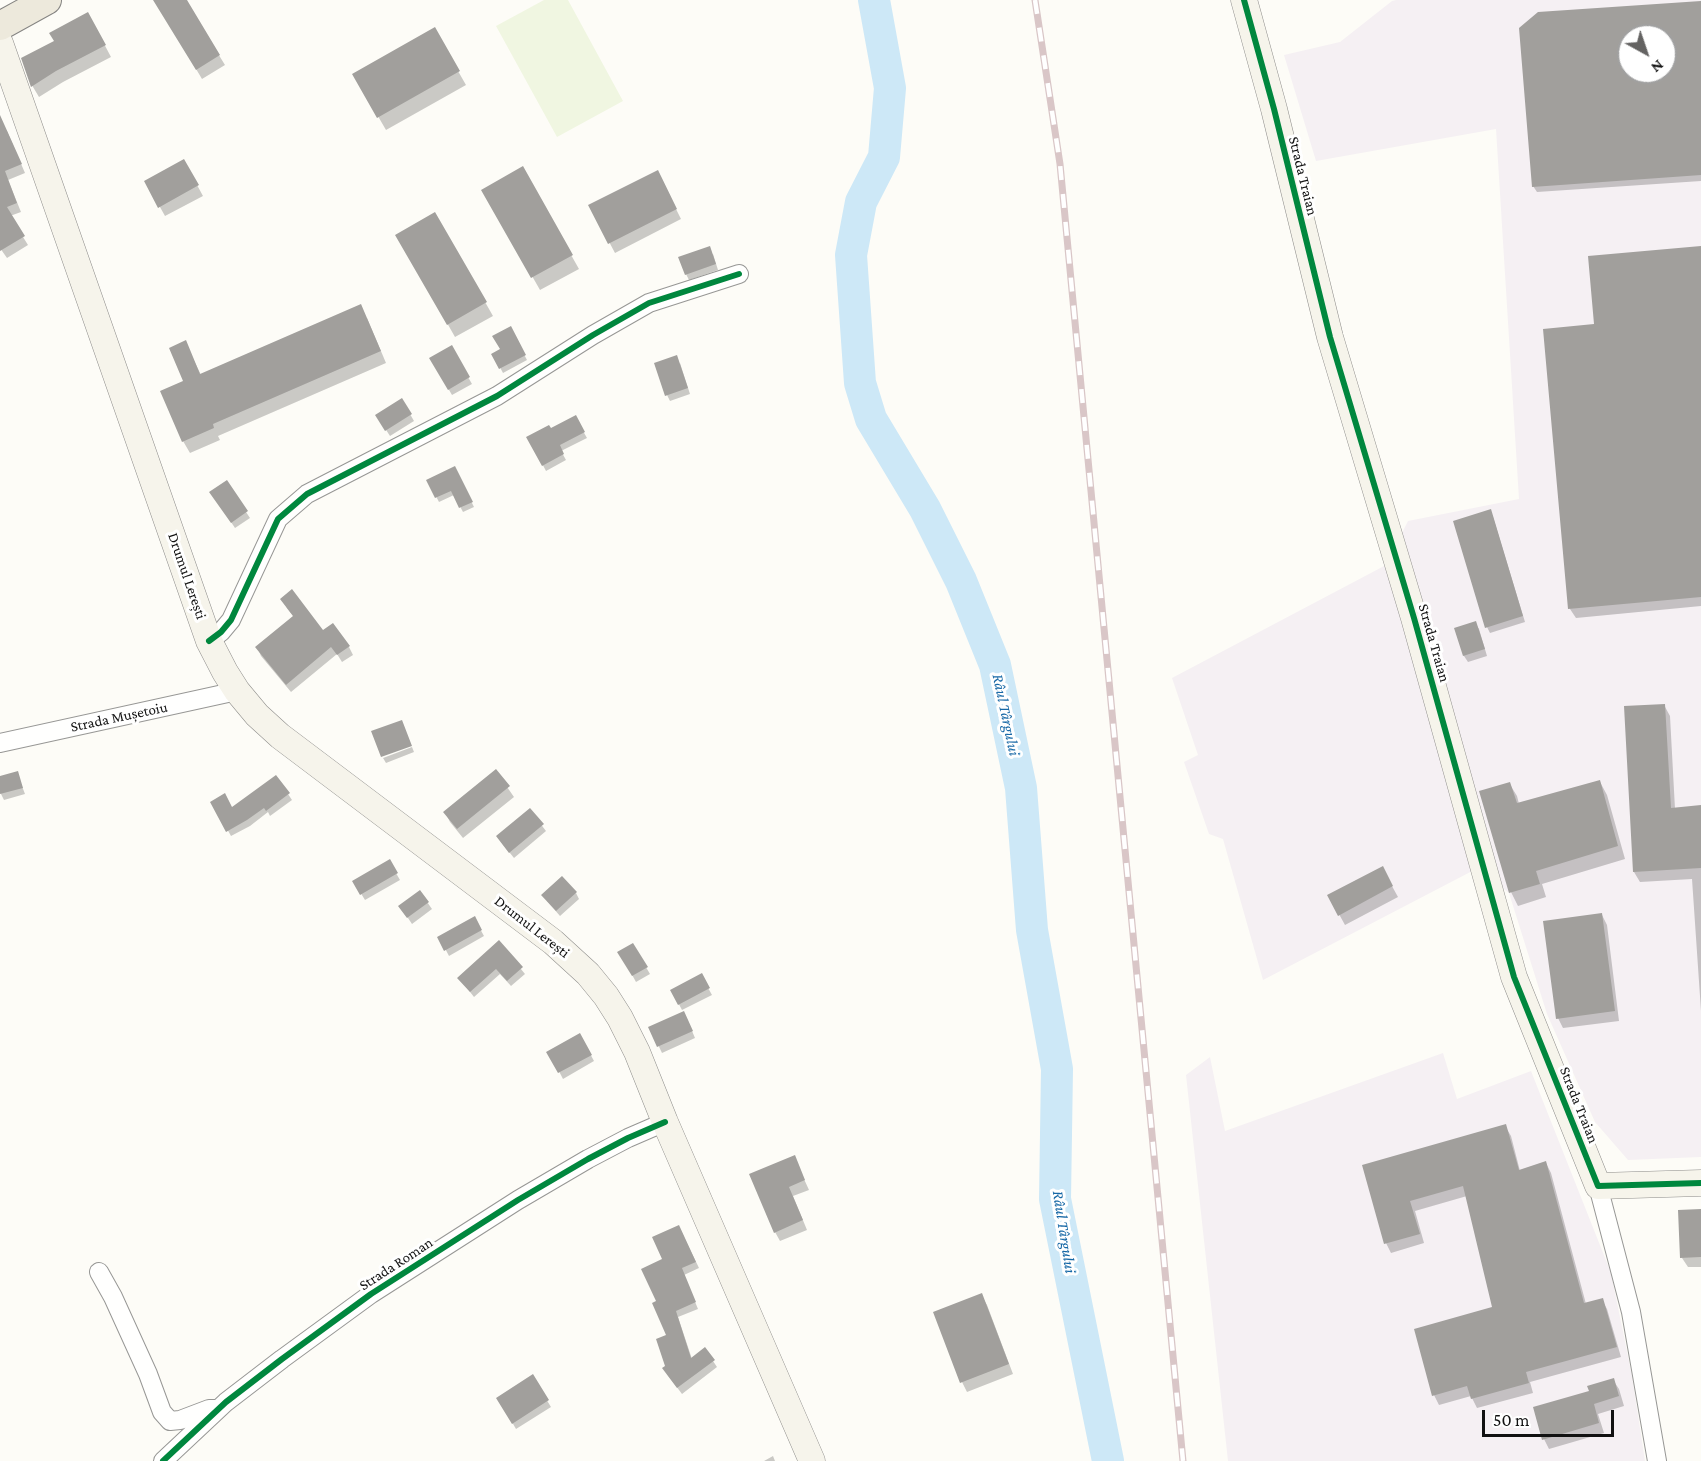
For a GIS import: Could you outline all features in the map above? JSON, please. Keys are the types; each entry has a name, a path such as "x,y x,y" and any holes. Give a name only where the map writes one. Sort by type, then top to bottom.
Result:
{"main road":[{"path":"0,26 47,0"},
{"name":"Strada Traian","path":"1244,0 1274,109 1329,337 1414,618 1514,977 1598,1186"},
{"name":"Drumul Lerești","path":"0,43 5,75 209,641 225,672 257,716 298,751 553,942 588,974 606,996 637,1052 812,1461"},
{"path":"1598,1186 1701,1183"}],"street":[{"path":"209,641 231,620 278,519 308,494 497,396 592,335 649,303 739,274"},
{"name":"Strada Mușetoiu","path":"0,743 237,691"},
{"name":"Strada Roman","path":"163,1461 218,1409 371,1294 518,1200 628,1138 665,1122"},
{"name":"Strada Traian","path":"1598,1186 1631,1312 1657,1461"},
{"path":"99,1272 148,1374 162,1412 170,1421 180,1420 209,1409 218,1409"}],"shaded area":[{"path":"1396,0 1701,0 1701,1157 1628,1160 1595,1122 1547,1014 1509,893 1478,868 1263,980 1223,839 1209,834 1184,762 1198,755 1172,678 1386,565 1408,521 1519,499 1496,129 1316,161 1284,55 1340,42"},
{"path":"1443,1053 1457,1099 1531,1071 1611,1273 1632,1376 1645,1461 1228,1461 1186,1075 1210,1057 1225,1131"}],"green space":[{"path":"544,0 568,0 623,101 557,137 496,26"}],"building":[{"path":"153,0 187,0 220,55 196,70"},
{"path":"1701,1 1701,175 1532,187 1519,28 1538,12"},
{"path":"88,12 106,45 31,87 21,58 54,41 49,33"},
{"path":"435,27 460,71 377,118 352,74"},
{"path":"0,115 22,164 5,171 17,203 7,207 25,236 0,251"},
{"path":"184,159 199,185 158,208 144,181"},
{"path":"523,166 573,255 531,278 481,190"},
{"path":"658,170 677,209 608,244 588,205"},
{"path":"435,212 487,302 447,325 395,235"},
{"path":"710,246 716,264 685,275 678,257"},
{"path":"1701,246 1701,597 1568,609 1543,329 1594,324 1588,256"},
{"path":"361,304 381,351 213,424 214,428 182,442 160,391 183,381 169,348 186,340 200,374"},
{"path":"511,326 526,355 499,369 491,354 500,349 492,336"},
{"path":"452,345 470,377 448,390 429,358"},
{"path":"677,355 688,388 665,396 654,363"},
{"path":"402,398 412,414 385,431 375,415"},
{"path":"576,415 585,432 560,445 564,454 542,466 526,437 549,425 551,428"},
{"path":"455,466 473,502 459,508 451,491 435,498 426,480"},
{"path":"227,480 248,511 231,523 209,492"},
{"path":"1491,509 1523,616 1485,628 1453,521"},
{"path":"292,589 323,630 333,623 350,646 337,655 331,647 286,685 255,647 293,616 280,599"},
{"path":"1476,621 1485,649 1463,656 1454,628"},
{"path":"1665,704 1671,808 1701,805 1701,868 1633,872 1624,706"},
{"path":"402,720 412,746 381,757 371,731"},
{"path":"496,769 510,786 457,829 443,812"},
{"path":"18,771 23,788 0,794 0,776"},
{"path":"276,775 290,793 266,811 264,808 226,832 210,802 225,793 232,807"},
{"path":"1600,780 1618,846 1536,871 1540,884 1509,893 1479,791 1510,782 1517,803"},
{"path":"530,808 544,824 509,853 496,836"},
{"path":"390,859 398,873 360,895 352,881"},
{"path":"1383,866 1393,886 1338,916 1327,895"},
{"path":"562,876 577,892 556,911 541,895"},
{"path":"420,890 429,902 407,918 398,906"},
{"path":"1602,913 1615,1011 1556,1019 1543,921"},
{"path":"475,916 482,930 444,951 437,937"},
{"path":"499,940 523,967 507,981 496,969 470,992 457,978"},
{"path":"633,943 648,967 632,976 617,952"},
{"path":"702,973 710,988 678,1005 670,990"},
{"path":"684,1011 693,1031 657,1047 648,1027"},
{"path":"580,1033 592,1055 558,1073 546,1052"},
{"path":"1506,1124 1519,1170 1546,1161 1584,1303 1603,1298 1617,1347 1526,1372 1529,1383 1471,1399 1467,1386 1432,1396 1414,1329 1492,1307 1463,1186 1410,1201 1420,1234 1384,1244 1362,1165"},
{"path":"795,1155 805,1180 789,1187 803,1220 774,1233 749,1174"},
{"path":"1701,1209 1701,1257 1680,1258 1678,1210"},
{"path":"679,1225 696,1262 682,1268 696,1302 676,1311 691,1358 705,1347 715,1360 677,1388 662,1368 665,1366 656,1339 666,1335 652,1303 656,1301 641,1269 662,1259 652,1237"},
{"path":"982,1293 1009,1364 960,1383 933,1312"},
{"path":"533,1374 549,1400 512,1424 496,1398"},
{"path":"1614,1378 1619,1396 1594,1404 1599,1423 1542,1440 1533,1407 1589,1391 1587,1386"}],"waterway":[{"name":"Râul Târgului","path":"874,0 890,88 884,157 861,202 851,255 860,383 871,419 925,509 961,581 995,665 1021,788 1032,930 1057,1069 1055,1199 1108,1461"}],"railway":[{"path":"1035,0 1060,164 1183,1461"}],"cycle path":[{"path":"1244,0 1274,109 1330,337 1414,618 1514,977 1598,1186 1701,1183"},
{"path":"209,641 231,620 278,519 307,494 497,396 593,335 649,303 739,274"},
{"path":"163,1461 226,1402 371,1294 518,1200 588,1159 665,1122"}]}
